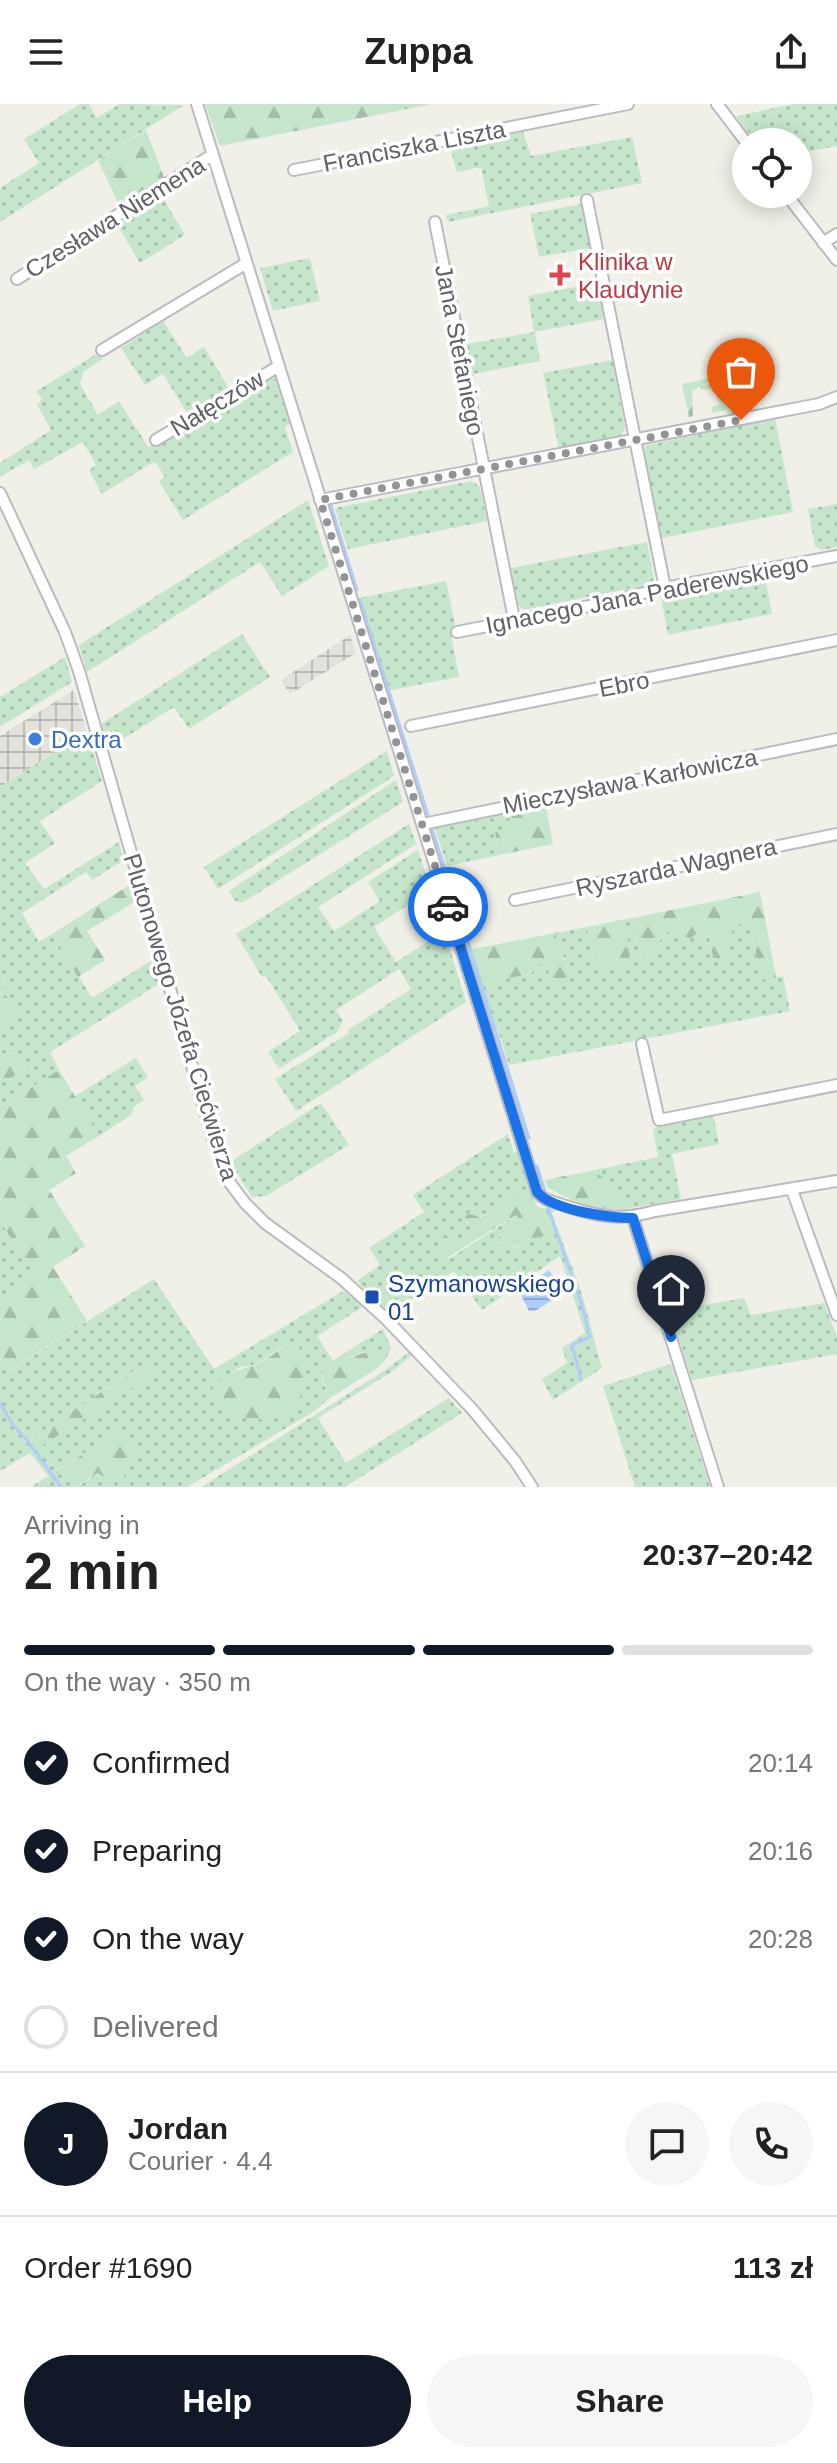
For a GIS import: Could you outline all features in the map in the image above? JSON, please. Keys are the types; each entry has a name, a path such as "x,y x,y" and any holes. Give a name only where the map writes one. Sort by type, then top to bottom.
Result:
{"street":[{"path":"197,104 537,1192 545,1199 609,1218 633,1218 655,1211 837,1181"},
{"name":"Franciszka Liszta","path":"294,170 628,104"},
{"path":"717,104 735,128"},
{"name":"Czesława Niemena","path":"17,279 212,155"},
{"path":"587,200 665,588"},
{"path":"797,208 837,260"},
{"name":"Jana Stefaniego","path":"435,222 514,619"},
{"path":"823,243 837,234"},
{"path":"102,350 245,264"},
{"name":"Nałęczów","path":"156,440 279,366"},
{"path":"320,500 636,441 819,404 837,397"},
{"name":"Plutonowego Józefa Ciećwierza","path":"0,493 65,632 79,671 213,1139 230,1183 265,1223 341,1278 393,1326 487,1426 532,1487"},
{"name":"Ignacego Jana Paderewskiego","path":"457,632 837,556"},
{"name":"Ebro","path":"411,726 837,640"},
{"name":"Mieczysława Karłowicza","path":"423,824 837,739"},
{"name":"Ryszarda Wagnera","path":"515,900 837,834"},
{"path":"642,1044 659,1120 837,1085"},
{"path":"792,1190 837,1315"},
{"path":"633,1218 718,1487"}],"shaded area":[{"path":"350,635 356,653 290,694 281,680"},
{"path":"74,690 87,732 0,787 0,736"}],"green space":[{"path":"80,104 89,104 97,118 119,104 184,105 0,222 0,188 39,163 24,139"},
{"path":"205,104 432,104 220,146"},
{"path":"794,104 837,104 837,146 812,150 812,128 745,128 736,116"},
{"path":"522,128 531,156 632,137 642,183 448,222 446,215 489,206 481,167 457,172 449,144"},
{"path":"146,130 164,177 119,205 98,160"},
{"path":"161,195 185,235 140,263 116,223"},
{"path":"581,204 590,248 539,257 530,214"},
{"path":"310,258 320,301 273,311 260,268"},
{"path":"597,283 604,319 535,332 540,361 473,374 467,344 534,332 528,296"},
{"path":"163,321 187,358 204,347 230,390 189,416 163,374 145,385 121,348"},
{"path":"98,353 103,359 83,372 80,384 98,415 119,401 148,447 274,375 291,423 285,427 293,452 183,520 159,481 165,477 156,463 102,494 89,470 96,465 83,442 34,469 29,460 0,477 0,463 51,430 37,404 42,400 37,391"},
{"path":"612,360 625,428 620,437 559,449 543,373"},
{"path":"731,374 739,414 728,416 727,411 733,407 727,384 720,381 707,383 692,391 693,416 689,417 682,384"},
{"path":"721,381 731,392 733,408 713,413 711,407 719,405 715,388 702,390 700,386"},
{"path":"775,418 793,512 662,538 652,489 649,489 644,446"},
{"path":"472,481 480,487 487,521 348,549 335,508"},
{"path":"308,500 329,566 282,596 260,562 87,672 79,645"},
{"path":"837,504 837,547 821,550 815,546 808,509"},
{"path":"647,542 654,579 651,584 524,610 518,605 511,568"},
{"path":"765,577 772,614 668,635 661,598"},
{"path":"446,581 455,624 451,634 459,677 387,691 358,598"},
{"path":"242,634 270,677 189,729 174,707 107,749 101,724"},
{"path":"65,657 72,682 0,727 0,697"},
{"path":"87,732 102,781 40,821 55,843 25,863 44,889 119,842 124,860 92,880 86,872 22,913 39,942 52,934 92,998 152,960 156,962 162,982 50,1052 59,1070 0,1107 0,1084 25,1068 19,1054 0,1053 0,1027 18,1015 5,994 4,973 0,974 0,787"},
{"path":"387,751 394,776 218,889 204,867"},
{"path":"396,780 403,802 242,903 234,900 229,891"},
{"path":"546,806 553,844 499,855 495,832 501,831 512,819 513,812"},
{"path":"513,812 512,819 501,831 495,832 499,855 447,866 435,828"},
{"path":"409,824 416,844 318,907 334,931 380,901 368,882 418,850 431,890 374,927 396,962 437,936 442,924 466,1002 296,1111 275,1079 349,1033 348,1030 411,989 399,969 336,1010 343,1021 337,1032 279,1069 268,1052 300,1031 236,934"},
{"path":"131,884 135,902 87,931 105,960 78,977 52,934"},
{"path":"760,892 776,977 762,980 752,934 745,923 735,925 729,942 730,960 726,965 719,964 713,957 708,934 698,932 691,938 667,932 660,939 654,960 642,961 632,918"},
{"path":"632,918 642,961 667,932 708,934 713,957 730,960 729,942 735,925 746,923 752,934 762,979 783,976 790,1011 509,1065 498,1030 493,1030 479,984 530,974 543,962 547,964 550,974 565,959 555,933 587,927 594,964 628,940 620,920"},
{"path":"620,920 628,939 629,958 621,969 594,964 587,927"},
{"path":"555,933 568,973 561,988 554,988 550,983 547,964 543,962 530,974 479,984 468,950"},
{"path":"4,973 5,994 18,1015 0,1027 0,974"},
{"path":"0,1053 19,1054 25,1068 0,1084"},
{"path":"136,1058 148,1077 135,1086 144,1100 134,1107 131,1115 99,1136 75,1096"},
{"path":"59,1070 99,1136 66,1156 76,1173 49,1190 85,1246 53,1267 87,1321 8,1371 0,1359 0,1299 35,1276 0,1221 0,1107"},
{"path":"321,1103 349,1145 266,1196 252,1197 230,1162"},
{"path":"713,1113 719,1144 672,1154 681,1199 625,1209 618,1194 595,1170 658,1157 653,1128"},
{"path":"508,1134 514,1153 519,1151 529,1189 466,1222 474,1232 456,1243 451,1240 445,1259 517,1215 522,1222 493,1241 493,1246 507,1244 517,1248 538,1237 552,1235 542,1208 556,1210 552,1213 582,1294 602,1368 553,1400 542,1379 567,1363 562,1348 585,1333 560,1256 482,1310 454,1271 390,1313 357,1281 380,1265 369,1248 424,1212 413,1195"},
{"path":"595,1170 618,1194 625,1209 605,1209 574,1200 547,1187 545,1180"},
{"path":"529,1189 537,1206 542,1208 552,1235 538,1237 521,1248 507,1244 493,1247 493,1241 522,1222 516,1215 445,1259 435,1237 440,1232 456,1243 474,1232 464,1217 469,1214 487,1215 511,1197"},
{"path":"0,1221 36,1276 0,1299"},
{"path":"154,1279 214,1369 343,1291 364,1306 317,1336 333,1361 322,1375 330,1398 313,1412 187,1487 77,1487 99,1473 105,1478 129,1468 134,1450 122,1429 56,1471 76,1487 31,1487 48,1476 30,1453 0,1471 0,1359 9,1371","holes":["286,1345 303,1389 291,1410 269,1416 229,1414 218,1382 238,1368 256,1364","149,1361 156,1373 33,1437"]},
{"path":"744,1298 751,1315 824,1303 837,1337 837,1354 692,1380 670,1311"},
{"path":"383,1329 391,1348 386,1359 373,1352 351,1357 346,1352"},
{"path":"294,1342 304,1357 305,1379 293,1409 280,1417 250,1418 225,1411 215,1403 210,1394 219,1380 261,1362"},
{"path":"370,1351 382,1354 386,1359 379,1367 330,1398 323,1375 327,1366 346,1352 351,1357"},
{"path":"409,1352 412,1355 396,1369 318,1418 346,1463 449,1398 462,1413 345,1487 201,1487 384,1371"},
{"path":"150,1361 157,1373 38,1448 32,1437"},
{"path":"671,1364 710,1487 635,1487 603,1386"},
{"path":"122,1428 134,1450 122,1480 110,1481 98,1473 76,1487 56,1472"}],"water":[{"path":"549,1270 556,1280 559,1296 535,1311 529,1311 519,1291"}],"waterway":[{"path":"331,506 357,590"},
{"path":"360,600 428,815"},
{"path":"432,829 462,922"},
{"path":"466,935 529,1138"},
{"path":"537,1166 545,1192"},
{"path":"548,1208 590,1337 572,1345 581,1380"},
{"path":"0,1403 13,1425 61,1487"}],"way so far":[{"path":"448,907 320,500 741,420"}],"place":[{"name":"Klinika w Klaudynie","path":"560,275"},
{"name":"Dextra","path":"35,739"},
{"name":"Szymanowskiego 01","path":"372,1297"}],"route":[{"path":"448,907 537,1192 545,1199 592,1214 633,1218 671,1337"}]}
